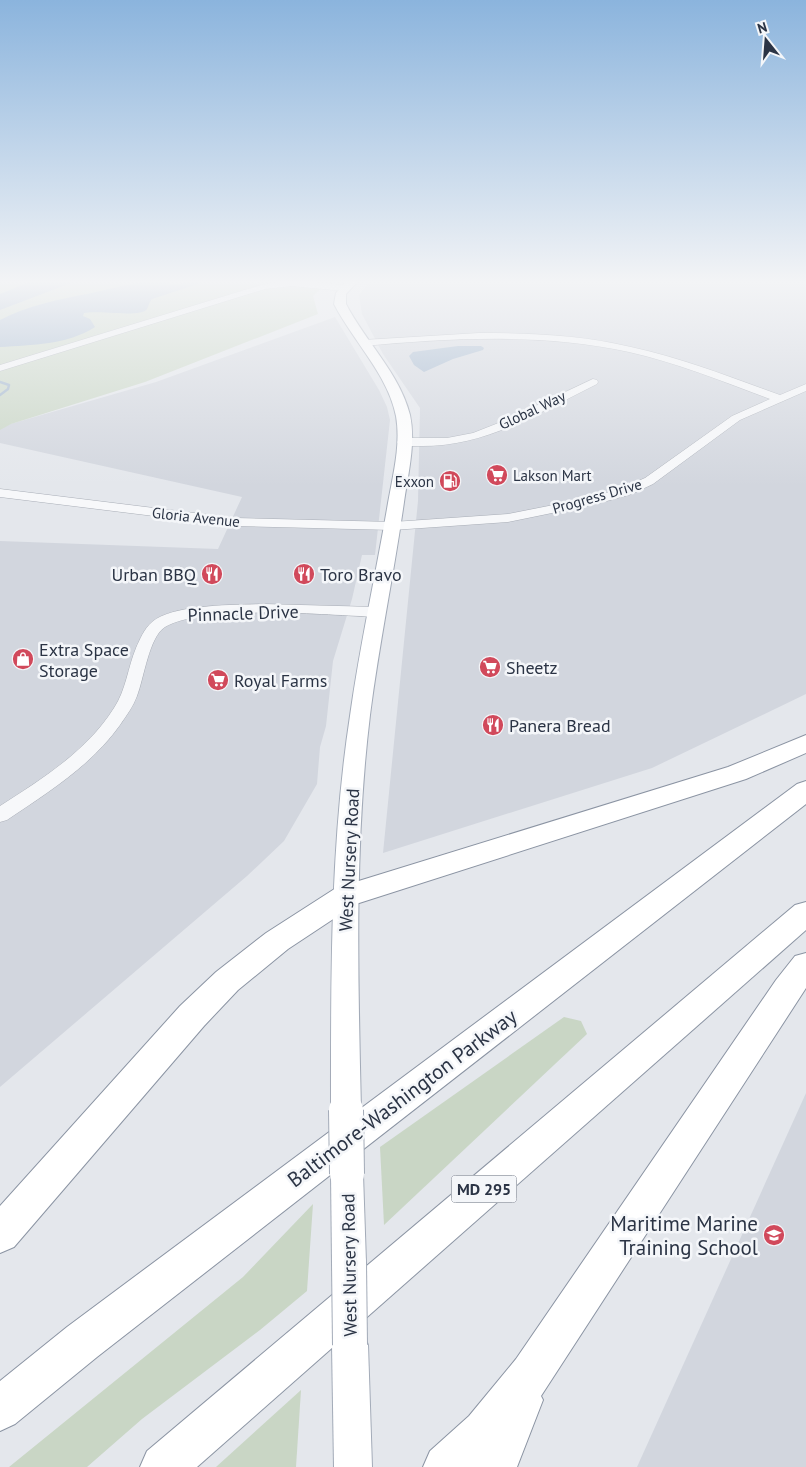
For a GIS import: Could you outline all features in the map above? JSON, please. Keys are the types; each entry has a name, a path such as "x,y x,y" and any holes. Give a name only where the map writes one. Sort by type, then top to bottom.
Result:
{"highway":[{"path":"0,1234 192,1016 227,981 277,941 346,896 737,773 806,743"},
{"name":"Baltimore-Washington Parkway","path":"0,1409 90,1336 806,790"},
{"name":"MD 295","path":"163,1467 806,913"},
{"path":"446,1467 485,1432 532,1374 787,989 806,965"},
{"path":"494,1467 532,1374"}],"main road":[{"name":"West Nursery Road","path":"353,1467 344,954 346,896 354,765 376,612 392,526 403,439 403,416 398,402 367,348"}],"street":[{"path":"0,368 66,348"},
{"path":"624,348 669,359 779,398"},
{"name":"Global Way","path":"403,439 449,442 471,436 497,427 593,382"},
{"name":"Progress Drive","path":"392,526 523,516 627,491 649,481 669,468 736,418 806,387"},
{"name":"Gloria Avenue","path":"0,493 235,522 392,526"},
{"name":"Pinnacle Drive","path":"0,815 46,785 110,729 125,705 151,632 167,619 186,614 220,611 376,612"}],"shaded area":[{"path":"248,348 354,348 379,390 387,407 390,420 375,555 362,555 352,599 333,661 326,726 320,747 317,784 284,841 247,876 0,1087 0,541 218,549 242,497 0,443 0,427 156,382"},
{"path":"380,348 806,348 806,694 652,768 383,853 418,501 420,408"},
{"name":"Maritime Marine Training School","path":"806,1093 806,1467 637,1467"}],"green space":[{"path":"0,348 230,348 145,382 11,424 0,430"},
{"path":"564,1017 581,1021 587,1034 384,1225 380,1147"},
{"path":"313,1204 307,1291 260,1330 142,1419 87,1467 9,1467 243,1277"},
{"path":"301,1390 296,1467 216,1467"}],"water":[{"path":"440,348 484,348 424,372 414,365 409,356 413,352"}],"waterway":[{"path":"0,382 9,385 8,389 0,395"}],"place":[{"name":"Lakson Mart","path":"497,475"},
{"name":"Exxon","path":"450,481"},
{"name":"Urban BBQ","path":"212,574"},
{"name":"Toro Bravo","path":"304,574"},
{"name":"Extra Space Storage","path":"23,659"},
{"name":"Sheetz","path":"490,667"},
{"name":"Royal Farms","path":"218,680"},
{"name":"Panera Bread","path":"493,725"},
{"name":"Maritime Marine Training School","path":"774,1235"}]}
